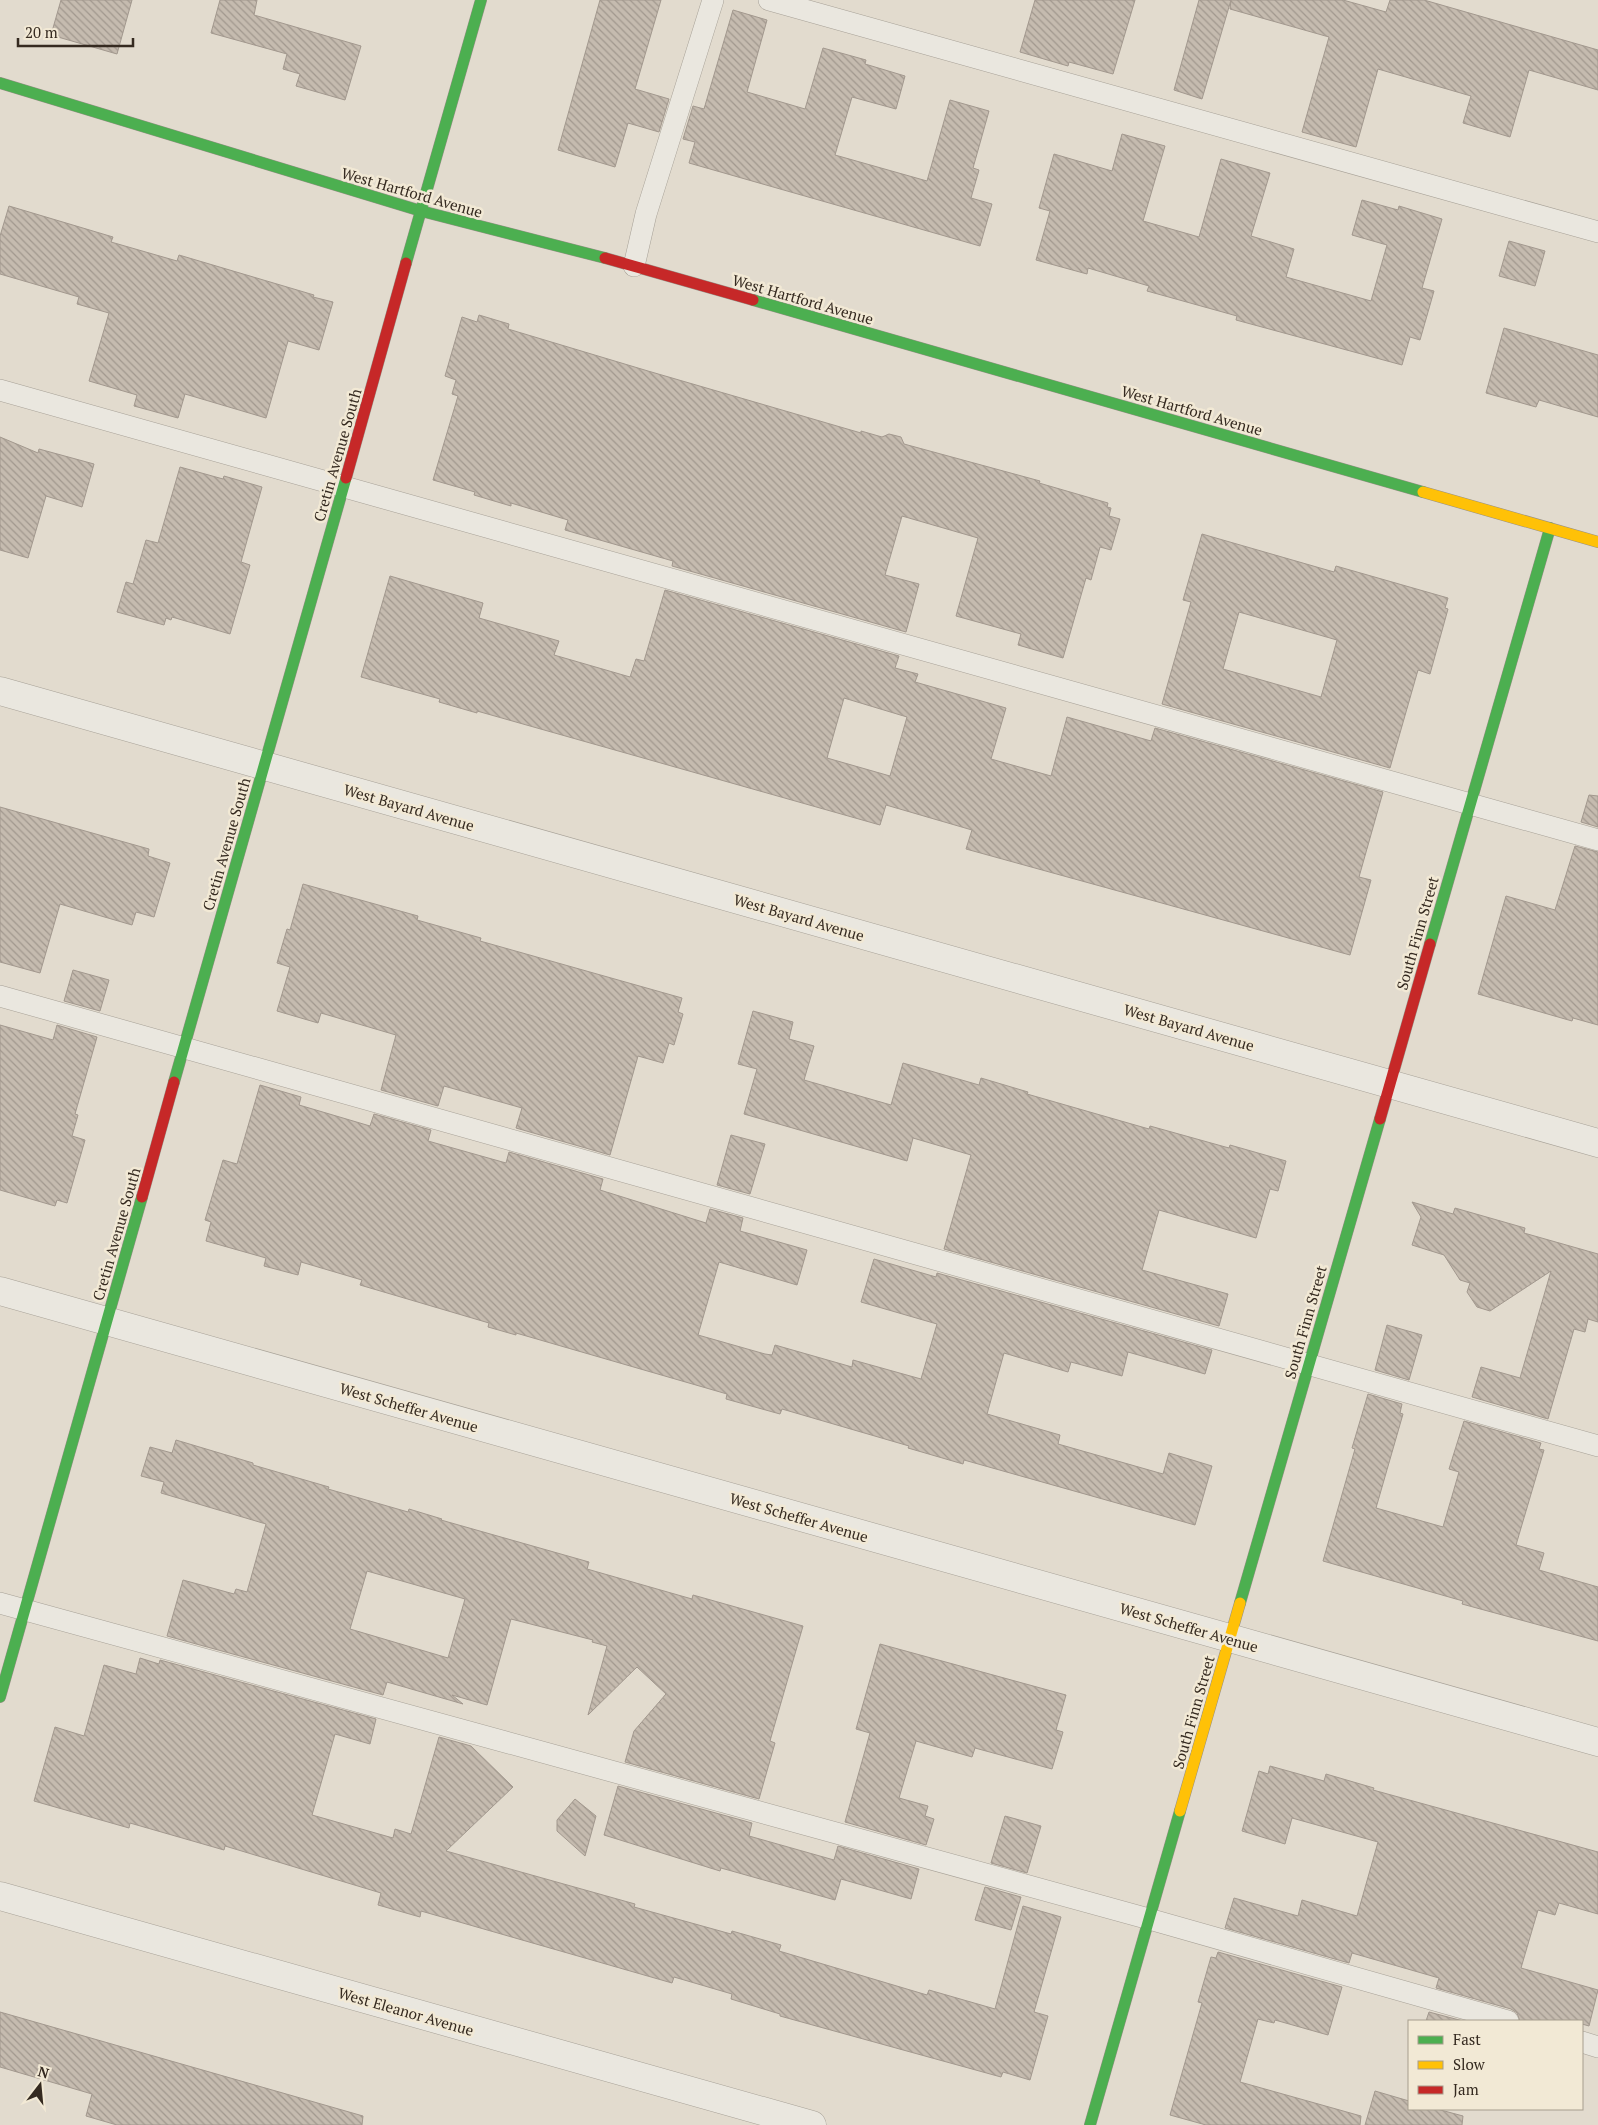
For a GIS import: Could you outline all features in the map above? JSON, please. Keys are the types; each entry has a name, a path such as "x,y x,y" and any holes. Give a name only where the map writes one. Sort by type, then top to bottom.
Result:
{"street":[{"name":"Cretin Avenue South","path":"0,1697 481,0"},
{"name":"West Hartford Avenue","path":"0,83 421,211 634,266 1598,542"},
{"name":"South Finn Street","path":"1090,2125 1550,528"},
{"name":"West Bayard Avenue","path":"0,691 1598,1142"},
{"name":"West Scheffer Avenue","path":"0,1291 1598,1742"},
{"name":"West Eleanor Avenue","path":"0,1896 812,2125"}],"lane":[{"path":"634,266 646,214 713,0"},
{"path":"769,0 1598,232"},
{"path":"0,390 1598,840"},
{"path":"0,996 1308,1366 1598,1446"},
{"path":"0,1603 1149,1919 1504,2020"},
{"path":"1583,2042 1598,2047"}],"building":[{"path":"61,0 132,0 117,54 51,35"},
{"path":"220,0 257,0 254,15 361,46 345,100 296,86 300,74 283,69 287,54 211,33"},
{"path":"600,0 661,0 635,89 669,99 659,132 628,123 615,167 558,150"},
{"path":"1035,0 1135,0 1113,74 1069,62 1068,66 1020,52"},
{"path":"1199,0 1231,0 1202,99 1174,90"},
{"path":"1231,0 1343,0 1386,12 1390,0 1424,0 1598,50 1598,90 1529,70 1510,137 1463,123 1471,96 1378,69 1356,147 1302,132 1329,37 1230,9"},
{"path":"733,10 767,20 747,92 805,109 823,48 866,60 865,64 905,76 896,109 852,97 835,155 927,181 950,100 989,111 973,168 979,170 971,198 992,204 980,246 689,163 695,142 683,139 693,106 704,109"},
{"path":"1122,134 1165,146 1143,221 1199,237 1221,159 1270,173 1251,236 1294,249 1286,277 1371,301 1387,245 1352,235 1362,200 1398,210 1399,206 1442,219 1422,288 1434,291 1420,340 1410,337 1402,365 1236,320 1237,316 1147,291 1149,286 1088,268 1087,274 1036,260 1050,211 1039,208 1054,154 1112,171"},
{"path":"9,206 113,237 111,242 177,261 179,255 333,302 319,350 288,341 266,418 185,394 178,418 134,406 137,395 89,381 109,313 77,304 79,297 0,274 0,236"},
{"path":"1509,241 1545,251 1535,286 1499,276"},
{"path":"479,315 509,324 508,329 648,371 861,433 861,431 882,437 889,434 901,437 904,444 1040,481 1039,483 1108,503 1107,507 1111,508 1109,516 1120,519 1111,550 1100,547 1091,580 1086,578 1063,658 1018,645 1021,634 956,616 978,538 902,516 885,575 919,584 906,632 672,566 673,561 565,530 568,520 511,503 511,506 474,495 475,492 433,480 458,396 452,394 456,380 445,376 462,317 477,322"},
{"path":"1504,328 1598,355 1598,417 1539,400 1536,407 1486,393"},
{"path":"0,437 38,453 39,449 94,464 82,507 46,496 28,558 0,550"},
{"path":"180,467 223,479 224,476 262,487 241,562 250,565 230,634 172,617 171,620 166,618 164,625 117,612 126,582 133,584 146,540 158,543"},
{"path":"1202,534 1334,572 1336,566 1448,598 1445,608 1448,609 1430,674 1418,670 1390,768 1162,704 1191,602 1183,600","holes":["1239,612 1337,640 1321,697 1223,669"]},
{"path":"390,576 483,603 479,618 559,641 554,655 630,677 636,659 644,661 665,590 899,656 895,668 918,674 915,682 1006,708 991,759 1051,776 1067,717 1151,741 1155,728 1383,792 1359,877 1371,880 1350,955 966,849 972,830 886,805 880,825 477,711 477,713 439,702 440,699 361,677","holes":["844,698 907,717 890,776 827,758"]},
{"path":"1589,795 1598,796 1598,827 1581,822"},
{"path":"0,807 149,849 148,856 170,863 154,917 136,912 132,925 60,904 40,973 0,962"},
{"path":"1575,846 1598,852 1598,1025 1573,1018 1572,1021 1478,994 1506,896 1555,910"},
{"path":"303,884 418,916 417,920 481,938 480,941 682,998 678,1012 683,1014 674,1045 669,1043 663,1063 638,1056 610,1155 516,1128 522,1108 444,1086 438,1106 381,1090 396,1035 321,1013 318,1023 277,1011 290,967 277,963 287,929 290,930"},
{"path":"73,970 109,980 100,1011 64,1001"},
{"path":"753,1011 793,1022 789,1039 814,1046 804,1080 891,1105 903,1063 979,1085 981,1078 1028,1092 1027,1094 1149,1129 1150,1126 1229,1148 1230,1145 1286,1161 1278,1191 1270,1189 1256,1238 1159,1210 1142,1270 1228,1294 1219,1326 944,1249 971,1155 913,1138 907,1161 744,1114 757,1069 738,1064"},
{"path":"0,1025 53,1040 57,1025 97,1037 75,1114 78,1115 72,1136 85,1140 67,1203 57,1200 55,1206 0,1190"},
{"path":"260,1085 301,1097 299,1105 370,1126 374,1114 431,1130 428,1141 506,1163 509,1152 603,1179 600,1190 706,1223 710,1209 743,1218 740,1231 807,1250 797,1285 719,1262 698,1335 765,1354 772,1355 775,1345 852,1367 853,1360 921,1379 937,1324 861,1302 874,1259 936,1277 937,1273 1212,1350 1205,1374 1128,1352 1122,1376 1071,1362 1068,1372 1004,1353 987,1414 1060,1435 1058,1444 1163,1474 1169,1453 1212,1466 1195,1525 964,1460 963,1464 908,1448 909,1446 782,1409 780,1414 726,1399 727,1394 516,1333 516,1335 488,1327 489,1323 360,1285 362,1280 301,1262 298,1275 264,1266 266,1258 206,1241 211,1222 205,1220 223,1160 237,1164"},
{"path":"731,1135 765,1144 750,1194 717,1185"},
{"path":"1412,1202 1453,1214 1455,1208 1525,1228 1524,1233 1598,1254 1598,1322 1588,1319 1585,1332 1574,1329 1548,1419 1472,1397 1481,1367 1520,1378 1551,1271 1490,1311 1477,1307 1467,1292 1470,1283 1460,1280 1444,1255 1412,1245 1421,1217"},
{"path":"1387,1325 1422,1335 1409,1380 1375,1370"},
{"path":"1368,1394 1402,1404 1400,1413 1403,1414 1376,1508 1443,1527 1459,1472 1449,1469 1464,1421 1541,1443 1539,1449 1544,1450 1516,1545 1544,1553 1539,1570 1598,1587 1598,1641 1462,1604 1463,1601 1323,1561 1355,1449 1352,1448"},
{"path":"176,1440 329,1487 328,1489 408,1512 409,1509 441,1520 589,1562 587,1569 692,1599 693,1595 803,1626 770,1741 775,1743 759,1799 625,1762 634,1731 666,1694 637,1667 588,1715 607,1646 592,1642 593,1640 511,1619 487,1705 452,1695 463,1704 387,1682 383,1695 167,1636 183,1580 234,1594 236,1589 247,1592 266,1524 161,1493 164,1482 141,1476 150,1447 172,1453","holes":["367,1571 465,1599 448,1658 350,1629"]},
{"path":"880,1644 1066,1695 1056,1730 1063,1732 1052,1769 975,1748 972,1757 916,1741 899,1798 928,1806 925,1816 934,1819 926,1845 845,1822 870,1733 856,1729"},
{"path":"140,1658 159,1664 160,1660 376,1719 370,1744 335,1734 312,1815 393,1838 395,1829 411,1834 439,1737 471,1746 513,1787 446,1851 635,1904 634,1907 731,1934 732,1931 781,1945 779,1951 927,1995 929,1990 995,2009 1023,1906 1061,1917 1034,2012 1048,2016 1030,2080 1003,2072 1001,2077 780,2016 780,2014 731,1999 732,1994 674,1977 672,1983 421,1911 420,1917 378,1905 381,1893 225,1846 224,1850 130,1823 129,1828 34,1801 55,1727 84,1736 104,1665 136,1674"},
{"path":"1270,1766 1324,1781 1326,1774 1374,1788 1373,1790 1598,1852 1598,1914 1559,1903 1555,1915 1538,1910 1521,1968 1598,1990 1589,2026 1583,2024 1583,2020 1520,2020 1517,2013 1511,2009 1436,1988 1439,1978 1352,1953 1349,1963 1225,1928 1234,1898 1298,1916 1302,1900 1357,1916 1378,1842 1292,1818 1285,1844 1242,1831 1259,1771 1268,1774"},
{"path":"618,1786 752,1823 749,1836 834,1860 838,1846 919,1869 911,1899 841,1879 835,1900 721,1868 720,1871 604,1835"},
{"path":"575,1799 596,1816 585,1856 557,1831 557,1820"},
{"path":"1005,1816 1041,1826 1027,1873 991,1863"},
{"path":"985,1887 1021,1897 1011,1930 975,1920"},
{"path":"1218,1952 1342,1987 1328,2035 1275,2020 1274,2023 1258,2019 1240,2082 1361,2116 1360,2125 1206,2125 1170,2115 1202,2003 1198,2002 1211,1957 1216,1958"},
{"path":"0,2012 363,2116 362,2125 117,2125 86,2116 92,2094 0,2067"},
{"path":"1429,2012 1459,2020 1426,2020"},
{"path":"1375,2091 1408,2101 1408,2110 1441,2110 1463,2116 1462,2125 1365,2125"}],"traffic: fast":[{"path":"406,263 481,0"},
{"path":"0,83 421,211 605,258"},
{"path":"753,300 1423,492"},
{"path":"174,1082 346,478"},
{"path":"1430,944 1550,528"},
{"path":"1240,1603 1380,1119"},
{"path":"0,1697 142,1197"},
{"path":"1090,2125 1180,1811"}],"traffic: slow":[{"path":"1423,492 1598,542"},
{"path":"1180,1811 1240,1603"}],"traffic: jam":[{"path":"605,258 753,300"},
{"path":"346,478 406,263"},
{"path":"1380,1119 1430,944"},
{"path":"142,1197 174,1082"}]}
